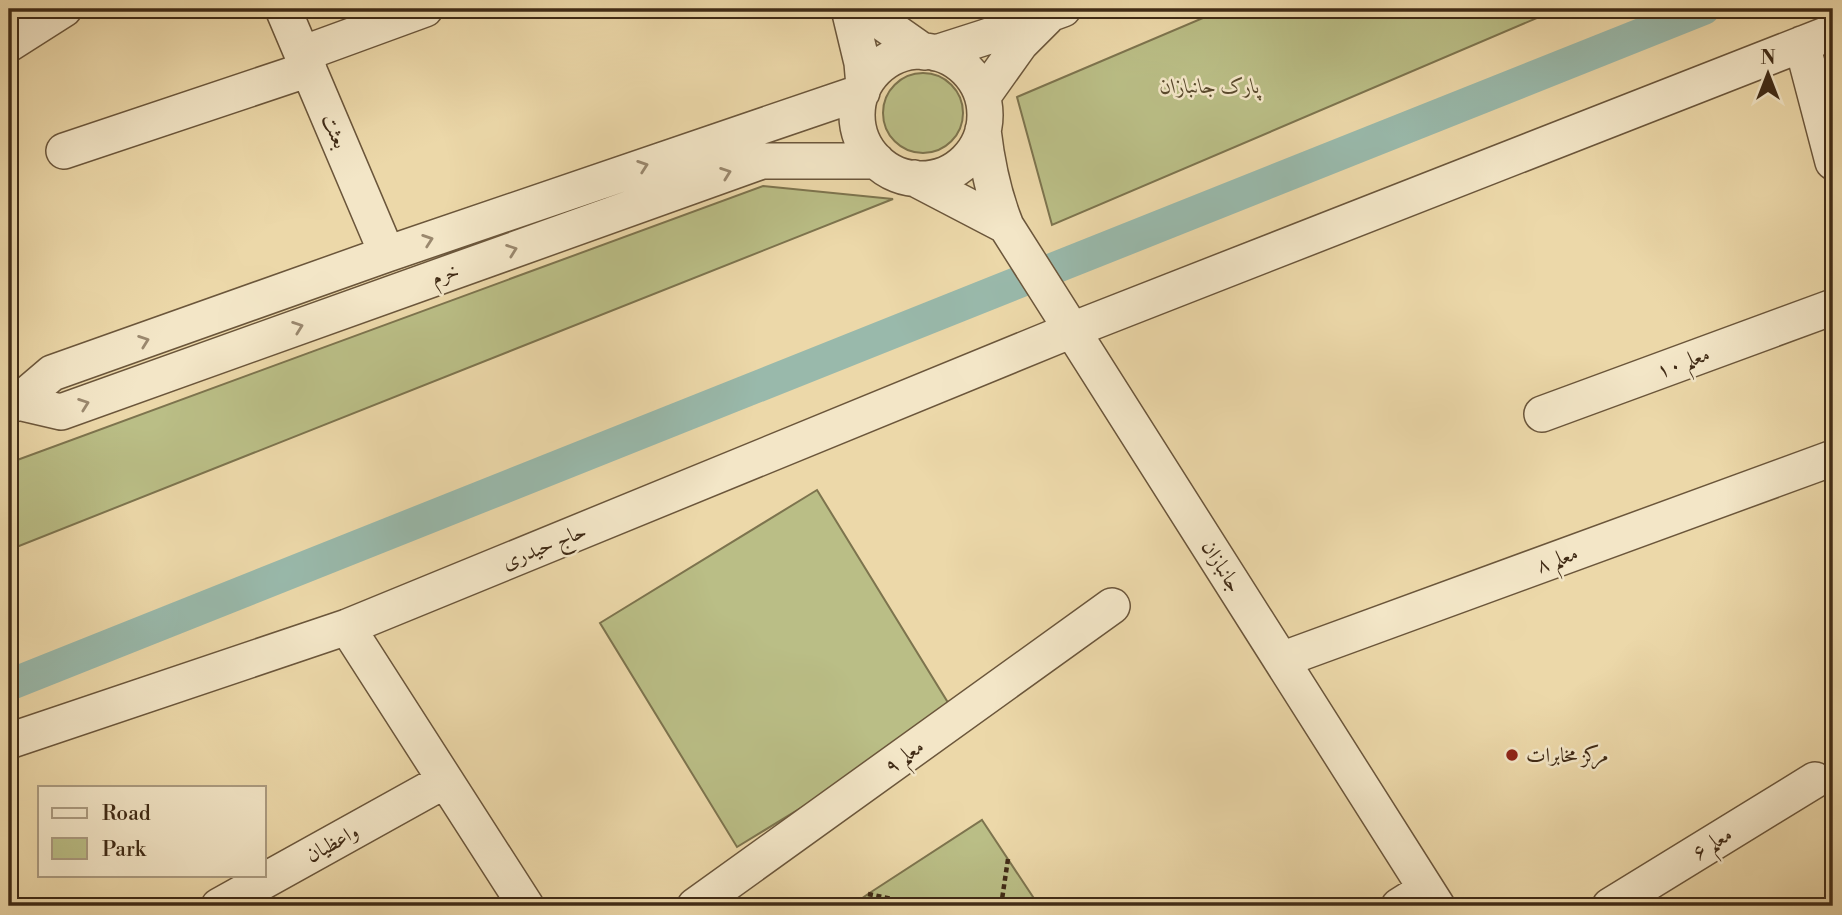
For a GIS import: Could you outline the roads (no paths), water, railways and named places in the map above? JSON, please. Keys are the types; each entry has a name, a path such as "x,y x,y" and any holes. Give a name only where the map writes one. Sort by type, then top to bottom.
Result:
{"street":[{"path":"9,44 64,9"},
{"name":"بعثت","path":"283,9 387,254"},
{"path":"64,151 305,61 425,9"},
{"path":"849,9 862,63 863,89"},
{"path":"866,9 877,19 930,52 956,61 973,76 983,96 986,117 981,139 969,158 953,170 934,178 914,178"},
{"path":"1006,226 914,178 894,172 877,161 865,145 858,126 858,106 863,89 876,70 892,58 914,51 930,52 1056,12"},
{"path":"983,96 1020,44 1056,12"},
{"path":"1818,38 1833,162"},
{"name":"حاج حیدری","path":"9,741 346,627 1072,330 1818,38"},
{"name":"خرم","path":"13,404 61,412 755,145 863,89"},
{"name":"جانبازان","path":"983,130 987,169 995,201 1006,226 1281,660 1421,900"},
{"name":"خرم","path":"13,404 52,373 387,254 755,145 877,161"},
{"name":"معلم ۱۰","path":"1542,414 1831,316"},
{"name":"معلم ۸","path":"1281,660 1833,458"},
{"name":"معلم ۹","path":"695,906 1112,606"},
{"path":"346,627 526,906"},
{"name":"واعظیان","path":"219,906 444,780"},
{"name":"معلم ۶","path":"1610,906 1815,780"}],"waterway":[{"path":"9,685 1704,9"}],"place":[{"name":"مرکز مخابرات","path":"1512,755"}],"park label":[{"name":"پارک جانبازان","path":"1210,86"}]}
